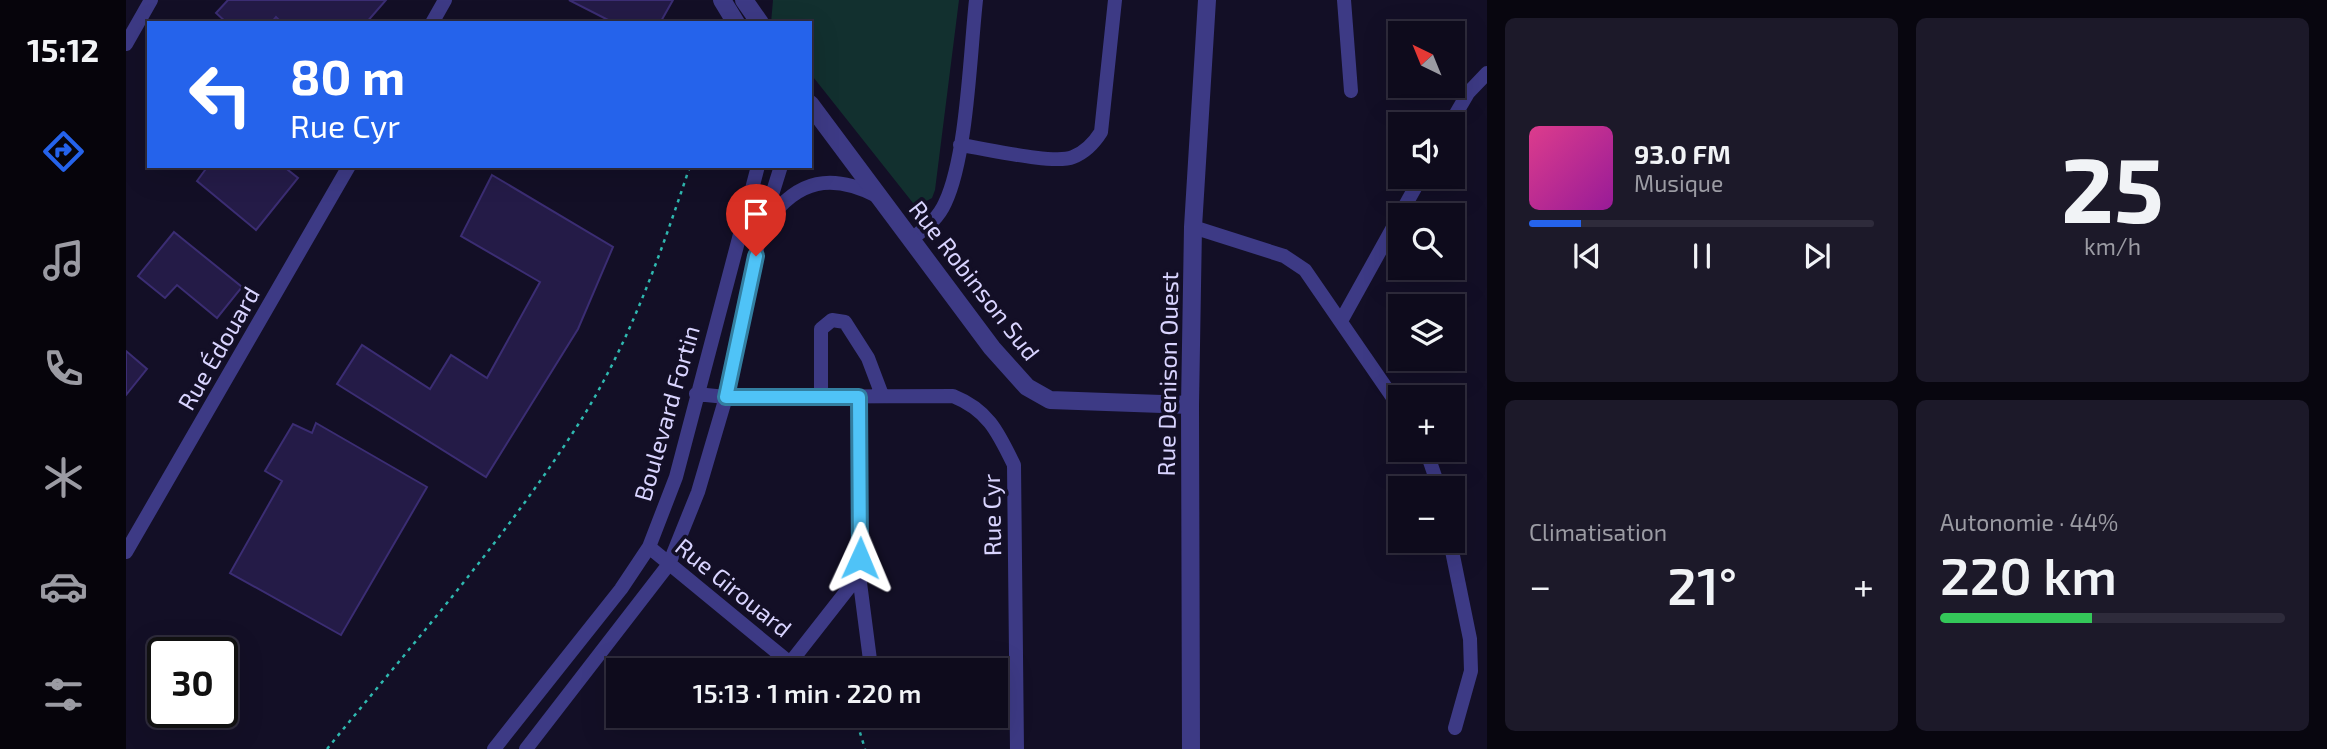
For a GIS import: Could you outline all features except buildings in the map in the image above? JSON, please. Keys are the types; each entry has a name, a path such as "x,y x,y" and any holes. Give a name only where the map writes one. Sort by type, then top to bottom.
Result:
{"street":[{"path":"126,44 151,0"},
{"path":"433,21 445,0"},
{"path":"722,0 735,21"},
{"path":"744,0 759,21"},
{"path":"912,239 935,219 944,205 960,145 976,0"},
{"path":"960,145 1055,159 1072,157 1093,144 1101,132 1115,0"},
{"name":"Rue Denison Ouest","path":"1191,749 1189,405 1194,227 1207,0"},
{"path":"1345,0 1351,90"},
{"path":"1457,112 1468,93 1487,73"},
{"name":"Rue Robinson Sud","path":"812,107 992,348 1027,387 1049,400 1189,405"},
{"name":"Rue Édouard","path":"128,544 348,168"},
{"name":"Boulevard Fortin","path":"495,749 621,589 649,547 676,477 757,168"},
{"name":"Boulevard Fortin","path":"526,749 669,564 698,492 726,397 761,230 780,168"},
{"name":"Boulevard Fortin","path":"761,230 783,200 803,188 825,182 854,184 880,198"},
{"path":"1341,321 1414,189"},
{"path":"1194,227 1284,256 1305,270 1388,390"},
{"path":"821,398 821,330 832,320 845,322 869,358 882,396"},
{"name":"Rue Cyr","path":"696,394 821,398 953,396 974,404 997,430 1014,465 1017,749"},
{"path":"859,397 859,576 870,658"},
{"name":"Rue Girouard","path":"649,547 785,658"},
{"path":"1452,553 1470,639 1471,671 1455,728"},
{"name":"Rue Girouard","path":"801,658 859,576"}],"path":[{"path":"327,749 513,518 581,419 638,309 689,168"},
{"path":"859,728 866,749"}],"green space":[{"path":"773,0 959,0 932,198 919,205 913,203 812,76 812,21 771,21"}],"route":[{"path":"756,256 726,397 859,397 860,558"}]}
